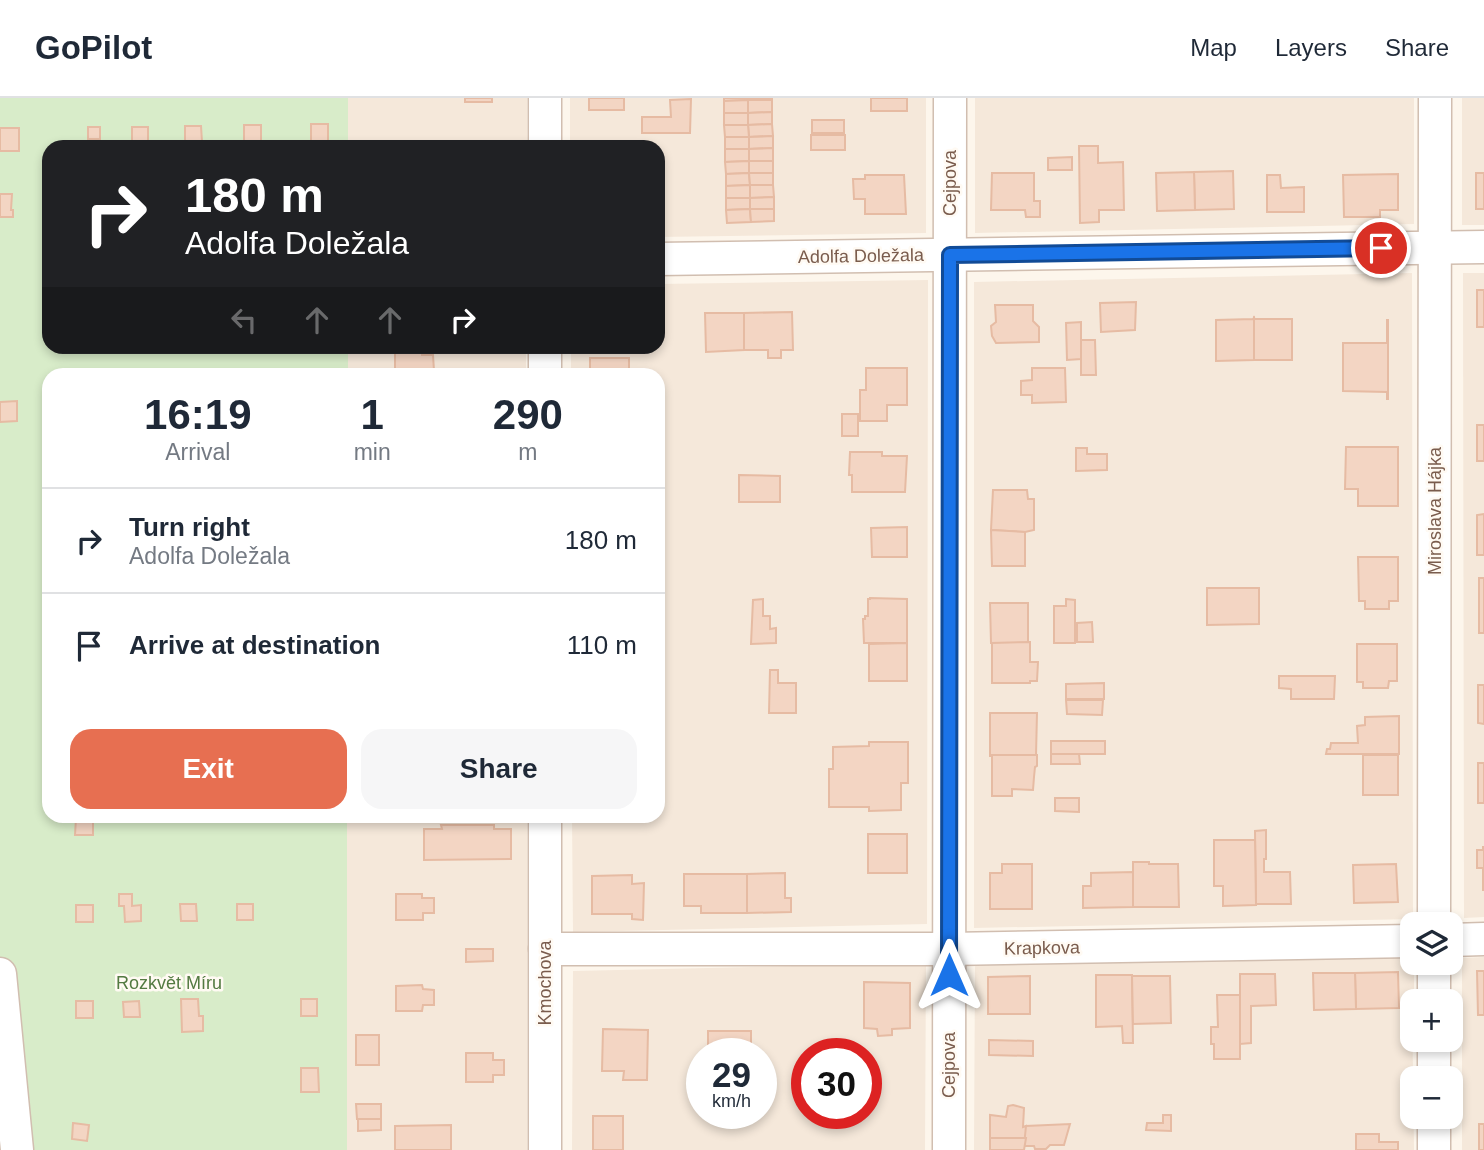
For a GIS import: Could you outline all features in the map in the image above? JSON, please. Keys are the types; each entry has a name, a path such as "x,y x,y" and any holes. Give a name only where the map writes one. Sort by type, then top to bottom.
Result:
{"street":[{"path":"545,98 545,140"},
{"name":"Cejpova","path":"949,1150 950,98"},
{"name":"Miroslava Hájka","path":"1434,912 1435,98"},
{"name":"Adolfa Doležala","path":"665,259 1484,247"},
{"name":"Kmochova","path":"545,823 545,1150"},
{"path":"1463,940 1484,939"},
{"name":"Krapkova","path":"545,949 949,949 1400,941"},
{"path":"0,974 17,1150"},
{"path":"1434,1129 1434,1150"}],"shaded area":[{"path":"348,98 527,98 527,140 348,140"},
{"path":"570,98 926,98 926,233 665,237 665,140 570,140"},
{"path":"975,98 1414,98 1414,224 975,233"},
{"path":"1462,98 1484,98 1484,225 1462,225"},
{"path":"1412,273 1413,912 1400,912 1400,919 974,928 974,282"},
{"path":"1463,273 1484,273 1484,917 1464,918"},
{"path":"928,280 927,924 573,932 572,823 665,823 665,368 571,368 571,354 665,354 665,284"},
{"path":"348,354 526,354 526,368 348,368"},
{"path":"347,823 527,823 527,1150 347,1150"},
{"path":"1400,956 1400,975 1414,975 1414,989 1400,989 1400,1052 1413,1052 1413,1066 1400,1066 1400,1129 1414,1129 1414,1150 974,1150 975,963"},
{"path":"1484,957 1484,1150 1462,1150 1463,958"},
{"path":"926,963 925,1150 572,1150 573,971"}],"green space":[{"name":"Rozkvět Míru","path":"0,98 348,98 348,140 42,140 42,354 348,354 348,368 42,368 42,823 347,823 347,1150 0,1150"}],"building":[{"path":"465,98 492,98 492,102 465,102"},
{"path":"589,98 624,98 624,110 589,110"},
{"path":"724,98 748,98 748,100 724,101"},
{"path":"772,98 772,100 748,100"},
{"path":"871,98 907,98 907,111 871,111"},
{"path":"691,99 690,133 642,133 642,117 671,117 670,100"},
{"path":"748,100 772,100 772,112 748,113"},
{"path":"748,100 748,113 724,113 724,101"},
{"path":"772,112 772,124 748,125 748,113"},
{"path":"724,113 748,113 748,125 724,125"},
{"path":"812,120 844,120 844,133 812,133"},
{"path":"311,124 328,124 328,140 311,140"},
{"path":"772,124 773,136 749,137 748,125"},
{"path":"244,125 261,125 261,140 244,140"},
{"path":"724,125 748,125 749,137 725,137"},
{"path":"185,126 201,126 202,140 185,140"},
{"path":"88,127 100,127 100,139 88,139"},
{"path":"132,127 148,127 148,140 132,140"},
{"path":"0,128 19,128 19,151 0,151"},
{"path":"811,135 845,135 845,150 811,150"},
{"path":"773,136 773,148 749,149 749,137"},
{"path":"725,137 749,137 749,149 725,149"},
{"path":"1079,146 1098,146 1098,163 1123,162 1124,210 1099,210 1099,222 1080,223"},
{"path":"773,148 773,161 749,161 749,149"},
{"path":"725,149 749,149 749,161 725,162"},
{"path":"1072,157 1072,170 1048,170 1048,158"},
{"path":"749,161 749,173 726,174 725,162"},
{"path":"749,161 773,161 773,173 749,173"},
{"path":"1233,171 1234,209 1195,210 1194,172"},
{"path":"1194,172 1195,210 1157,211 1156,173"},
{"path":"749,173 750,185 726,186 726,174"},
{"path":"749,173 773,173 773,185 750,185"},
{"path":"992,173 1034,173 1034,201 1040,201 1040,217 1026,217 1025,210 991,210"},
{"path":"1476,173 1484,173 1484,209 1476,209"},
{"path":"1398,174 1398,210 1380,210 1380,217 1344,217 1343,175"},
{"path":"865,175 904,175 906,214 865,214 865,199 854,199 853,179 865,179"},
{"path":"1267,175 1280,175 1281,188 1304,187 1304,212 1267,212"},
{"path":"750,185 750,198 726,198 726,186"},
{"path":"750,185 773,185 774,197 750,198"},
{"path":"0,194 12,194 13,217 0,217"},
{"path":"774,197 774,209 750,209 750,198"},
{"path":"726,198 750,198 750,209 726,210"},
{"path":"750,209 751,222 727,223 726,210"},
{"path":"750,209 774,209 774,221 751,222"},
{"path":"1477,290 1484,290 1484,327 1477,327"},
{"path":"1136,302 1135,330 1101,332 1100,303"},
{"path":"995,305 1033,305 1033,321 1039,327 1039,342 996,343 991,326 996,322"},
{"path":"792,312 793,350 781,350 781,358 768,358 768,350 744,350 744,313"},
{"path":"705,313 744,313 744,350 706,352"},
{"path":"1254,318 1254,360 1216,361 1216,320"},
{"path":"1254,318 1292,319 1292,360 1254,360"},
{"path":"1387,320 1388,399 1387,392 1343,391 1343,343 1387,343"},
{"path":"1081,322 1081,359 1067,360 1066,323"},
{"path":"1081,340 1095,340 1096,375 1081,375"},
{"path":"395,354 433,355 434,368 395,368"},
{"path":"590,358 629,358 629,368 590,368"},
{"path":"866,368 907,368 907,405 887,405 887,421 860,421 860,390 866,390"},
{"path":"1032,368 1065,368 1066,402 1032,403 1032,395 1021,395 1021,381 1032,380"},
{"path":"17,401 17,421 0,422 0,402"},
{"path":"842,414 858,414 858,436 842,436"},
{"path":"1477,425 1484,425 1484,461 1477,461"},
{"path":"1346,447 1398,447 1398,506 1358,506 1358,489 1345,489"},
{"path":"1076,448 1087,448 1087,454 1107,454 1107,470 1076,471"},
{"path":"850,452 882,452 882,456 907,456 905,492 852,492 852,475 849,475"},
{"path":"739,475 780,476 780,502 739,502"},
{"path":"993,490 1027,490 1028,499 1034,499 1034,530 991,530"},
{"path":"1484,514 1484,555 1477,555 1477,515"},
{"path":"907,527 907,557 872,557 871,528"},
{"path":"991,530 1025,532 1025,566 992,566"},
{"path":"1358,557 1398,557 1398,601 1389,601 1389,609 1365,609 1365,601 1359,601"},
{"path":"1479,578 1484,578 1484,633 1479,633"},
{"path":"1207,588 1259,588 1259,624 1207,625"},
{"path":"870,598 907,599 907,643 864,643 863,619 868,616"},
{"path":"763,599 763,616 770,616 770,629 776,628 776,643 751,644 753,600"},
{"path":"1066,599 1075,600 1075,643 1054,643 1054,606 1066,606"},
{"path":"990,603 1028,603 1028,643 991,643"},
{"path":"1092,622 1093,642 1077,642 1077,623"},
{"path":"1030,642 1030,662 1038,662 1037,681 992,683 992,643"},
{"path":"907,643 907,681 869,681 869,644"},
{"path":"1357,644 1397,644 1397,681 1389,681 1388,688 1363,688 1363,682 1357,682"},
{"path":"770,670 778,670 778,683 796,683 796,713 769,713"},
{"path":"1279,676 1335,676 1334,699 1291,699 1291,689 1279,688"},
{"path":"1104,683 1104,699 1066,699 1066,684"},
{"path":"1478,685 1484,685 1484,724 1478,723"},
{"path":"1066,700 1103,700 1102,715 1067,714"},
{"path":"990,713 1037,713 1036,755 990,756"},
{"path":"1399,716 1399,754 1326,754 1331,743 1358,743 1357,726 1365,725 1365,717"},
{"path":"1051,741 1105,741 1105,754 1051,754"},
{"path":"869,742 908,742 908,783 901,783 901,810 869,811 869,807 829,807 829,769 833,769 833,747 869,746"},
{"path":"1051,754 1079,754 1080,764 1051,764"},
{"path":"992,755 1037,755 1033,790 1012,789 1012,796 992,796"},
{"path":"1363,755 1398,755 1398,795 1363,795"},
{"path":"1478,763 1484,763 1484,803 1478,803"},
{"path":"1055,798 1079,798 1079,812 1055,811"},
{"path":"76,823 93,823 93,835 75,835"},
{"path":"441,825 494,825 494,829 511,829 511,859 424,860 424,829 442,829"},
{"path":"1266,830 1264,872 1290,872 1291,904 1256,904 1255,831"},
{"path":"868,834 907,834 907,873 868,873"},
{"path":"1214,840 1255,840 1256,905 1223,906 1223,886 1214,886"},
{"path":"1483,847 1484,890 1483,868 1477,868 1477,850 1483,850"},
{"path":"1133,862 1178,864 1179,907 1133,907"},
{"path":"1002,864 1032,864 1032,909 990,909 990,873 1002,873"},
{"path":"1396,864 1398,902 1354,903 1353,865"},
{"path":"1133,872 1133,907 1083,908 1083,886 1091,886 1091,873"},
{"path":"785,873 785,898 791,898 791,912 747,913 747,874"},
{"path":"684,874 747,874 747,913 701,913 701,906 684,906"},
{"path":"632,875 632,884 644,883 643,920 632,919 632,914 592,914 592,876"},
{"path":"119,894 132,894 132,906 141,905 141,921 125,922 124,906 119,906"},
{"path":"396,894 422,894 422,898 434,898 434,913 423,913 423,920 396,920"},
{"path":"180,904 196,904 197,921 181,921"},
{"path":"237,904 253,904 253,920 237,920"},
{"path":"76,905 93,905 93,922 76,922"},
{"path":"466,949 493,949 493,961 466,962"},
{"path":"1477,971 1484,971 1484,1015 1478,1015"},
{"path":"1398,972 1399,1008 1356,1009 1355,973"},
{"path":"1313,973 1355,973 1356,1009 1314,1010"},
{"path":"1240,974 1275,974 1276,1005 1251,1006 1251,1043 1240,1044"},
{"path":"1096,975 1132,975 1133,1043 1123,1043 1122,1026 1096,1027"},
{"path":"1030,976 1030,1014 988,1014 988,977"},
{"path":"1132,976 1170,976 1171,1023 1133,1024"},
{"path":"864,982 910,983 910,1028 892,1029 892,1035 878,1036 877,1029 864,1028"},
{"path":"422,985 423,989 434,990 434,1005 423,1005 422,1011 396,1011 396,986"},
{"path":"1217,995 1240,995 1240,1059 1214,1059 1211,1027 1218,1027"},
{"path":"181,999 198,999 199,1016 203,1016 203,1031 182,1032"},
{"path":"301,999 317,999 317,1016 301,1016"},
{"path":"76,1001 93,1001 93,1018 76,1018"},
{"path":"139,1001 140,1017 124,1017 123,1002"},
{"path":"603,1029 648,1030 647,1080 623,1080 624,1071 602,1071"},
{"path":"708,1031 751,1031 751,1038 708,1038"},
{"path":"356,1035 379,1035 379,1065 356,1065"},
{"path":"989,1040 1033,1041 1033,1056 989,1055"},
{"path":"466,1053 493,1053 493,1060 504,1060 504,1075 493,1075 493,1082 466,1082"},
{"path":"301,1068 318,1068 319,1092 301,1092"},
{"path":"356,1104 381,1104 381,1119 357,1119"},
{"path":"1008,1106 1024,1108 1023,1127 1026,1126 1026,1138 990,1138 990,1115 1006,1117"},
{"path":"1163,1115 1171,1115 1171,1131 1146,1130 1147,1123 1163,1123"},
{"path":"593,1116 623,1116 623,1150 593,1150"},
{"path":"358,1119 381,1119 381,1130 358,1131"},
{"path":"73,1123 89,1125 87,1141 72,1139"},
{"path":"1070,1124 1064,1145 1050,1145 1046,1149 1024,1146 1026,1126"},
{"path":"1479,1124 1484,1124 1484,1150 1479,1150"},
{"path":"451,1125 451,1150 395,1150 395,1126"},
{"path":"1356,1134 1379,1134 1379,1142 1398,1142 1398,1150 1356,1150"},
{"path":"990,1138 1026,1138 1024,1150 990,1150"}],"route":[{"path":"949,975 950,255 1381,248"}]}
